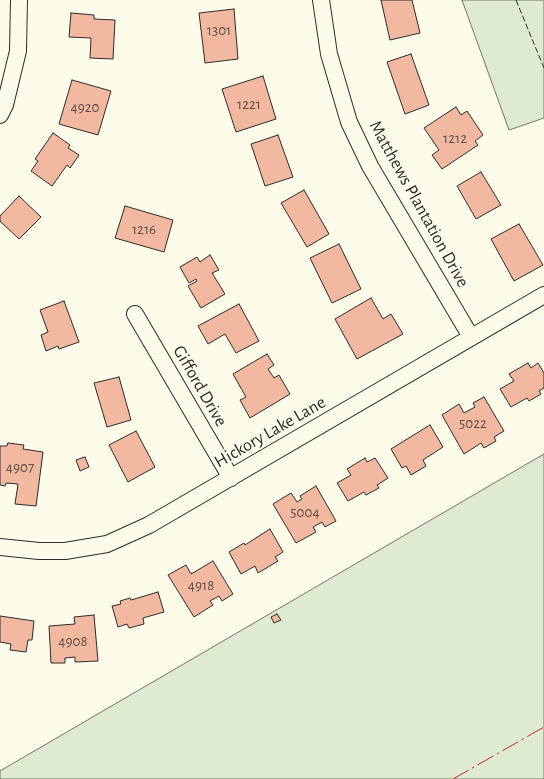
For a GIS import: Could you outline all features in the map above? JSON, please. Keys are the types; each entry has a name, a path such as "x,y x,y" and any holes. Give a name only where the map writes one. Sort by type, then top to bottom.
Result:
{"street":[{"path":"0,115 5,105 18,51 19,0"},
{"name":"Matthews Plantation Drive","path":"321,0 329,54 349,122 370,166 472,337"},
{"name":"Hickory Lake Lane","path":"0,547 39,552 65,551 107,544 149,525 544,295"},
{"name":"Gifford Drive","path":"135,314 231,478"}],"green space":[{"path":"462,0 544,0 544,118 509,130"},
{"path":"544,454 544,779 0,779 0,771"}],"building":[{"path":"381,0 412,0 420,33 390,40"},
{"path":"234,9 238,59 205,63 199,13"},
{"path":"71,13 94,15 94,19 115,20 113,59 90,58 91,38 69,37"},
{"path":"411,54 429,105 405,114 387,62"},
{"path":"263,76 276,119 236,132 222,89"},
{"path":"72,80 111,91 98,135 59,124"},
{"path":"456,107 461,115 467,111 483,135 475,141 478,145 442,169 432,155 439,150 424,128"},
{"path":"53,133 70,145 68,148 79,155 70,168 67,165 52,186 31,171 38,161 35,159"},
{"path":"278,135 293,177 265,186 251,144"},
{"path":"481,172 501,205 476,219 457,186"},
{"path":"304,190 329,234 307,247 281,203"},
{"path":"19,196 41,217 19,239 0,221 0,216"},
{"path":"125,206 173,220 164,252 115,238"},
{"path":"519,224 543,265 514,281 491,239"},
{"path":"339,244 361,289 332,303 310,258"},
{"path":"210,255 219,270 212,273 225,294 201,308 188,286 197,281 196,279 189,283 180,267 197,257 200,262"},
{"path":"371,298 383,319 391,314 403,334 357,359 335,319"},
{"path":"64,301 79,342 59,349 58,346 46,351 41,335 48,332 40,310"},
{"path":"239,304 259,341 236,353 225,334 208,344 198,326"},
{"path":"267,354 274,365 268,369 274,378 279,375 290,394 250,418 240,400 246,397 233,374"},
{"path":"528,363 531,368 538,363 544,373 544,388 539,391 541,394 529,401 527,398 511,407 500,389 514,381 509,374"},
{"path":"119,377 131,420 107,427 94,383"},
{"path":"484,397 504,431 494,437 496,441 484,448 481,443 464,454 442,415 459,404 464,413 475,407 473,403"},
{"path":"430,425 443,447 423,460 426,466 411,475 406,466 402,468 391,449"},
{"path":"136,431 155,467 128,482 109,445"},
{"path":"8,443 24,445 23,449 43,452 36,506 15,504 18,484 6,483 5,486 0,485 0,446 7,446"},
{"path":"85,457 89,467 80,471 76,460"},
{"path":"365,458 367,462 375,458 388,478 377,485 379,488 366,495 364,492 348,501 337,483 351,475 347,469"},
{"path":"316,486 336,521 325,527 322,522 313,527 316,532 296,543 273,504 291,493 297,502 302,499 300,496"},
{"path":"270,529 283,552 275,557 278,561 258,573 255,566 241,574 229,552 244,543 245,545"},
{"path":"213,561 233,594 222,601 219,596 210,601 213,605 194,617 168,575 186,565 191,574"},
{"path":"158,592 164,612 143,618 144,624 129,628 127,624 118,627 112,606 121,604 120,601 130,598 131,600"},
{"path":"277,614 281,620 274,623 271,617"},
{"path":"94,615 98,661 75,662 75,657 65,658 65,663 51,663 49,626 75,624 74,617"},
{"path":"0,616 34,621 32,640 28,640 26,652 10,650 11,644 0,642"}],"fence":[{"path":"516,0 544,68"}],"power":[{"path":"453,779 544,727"}]}
